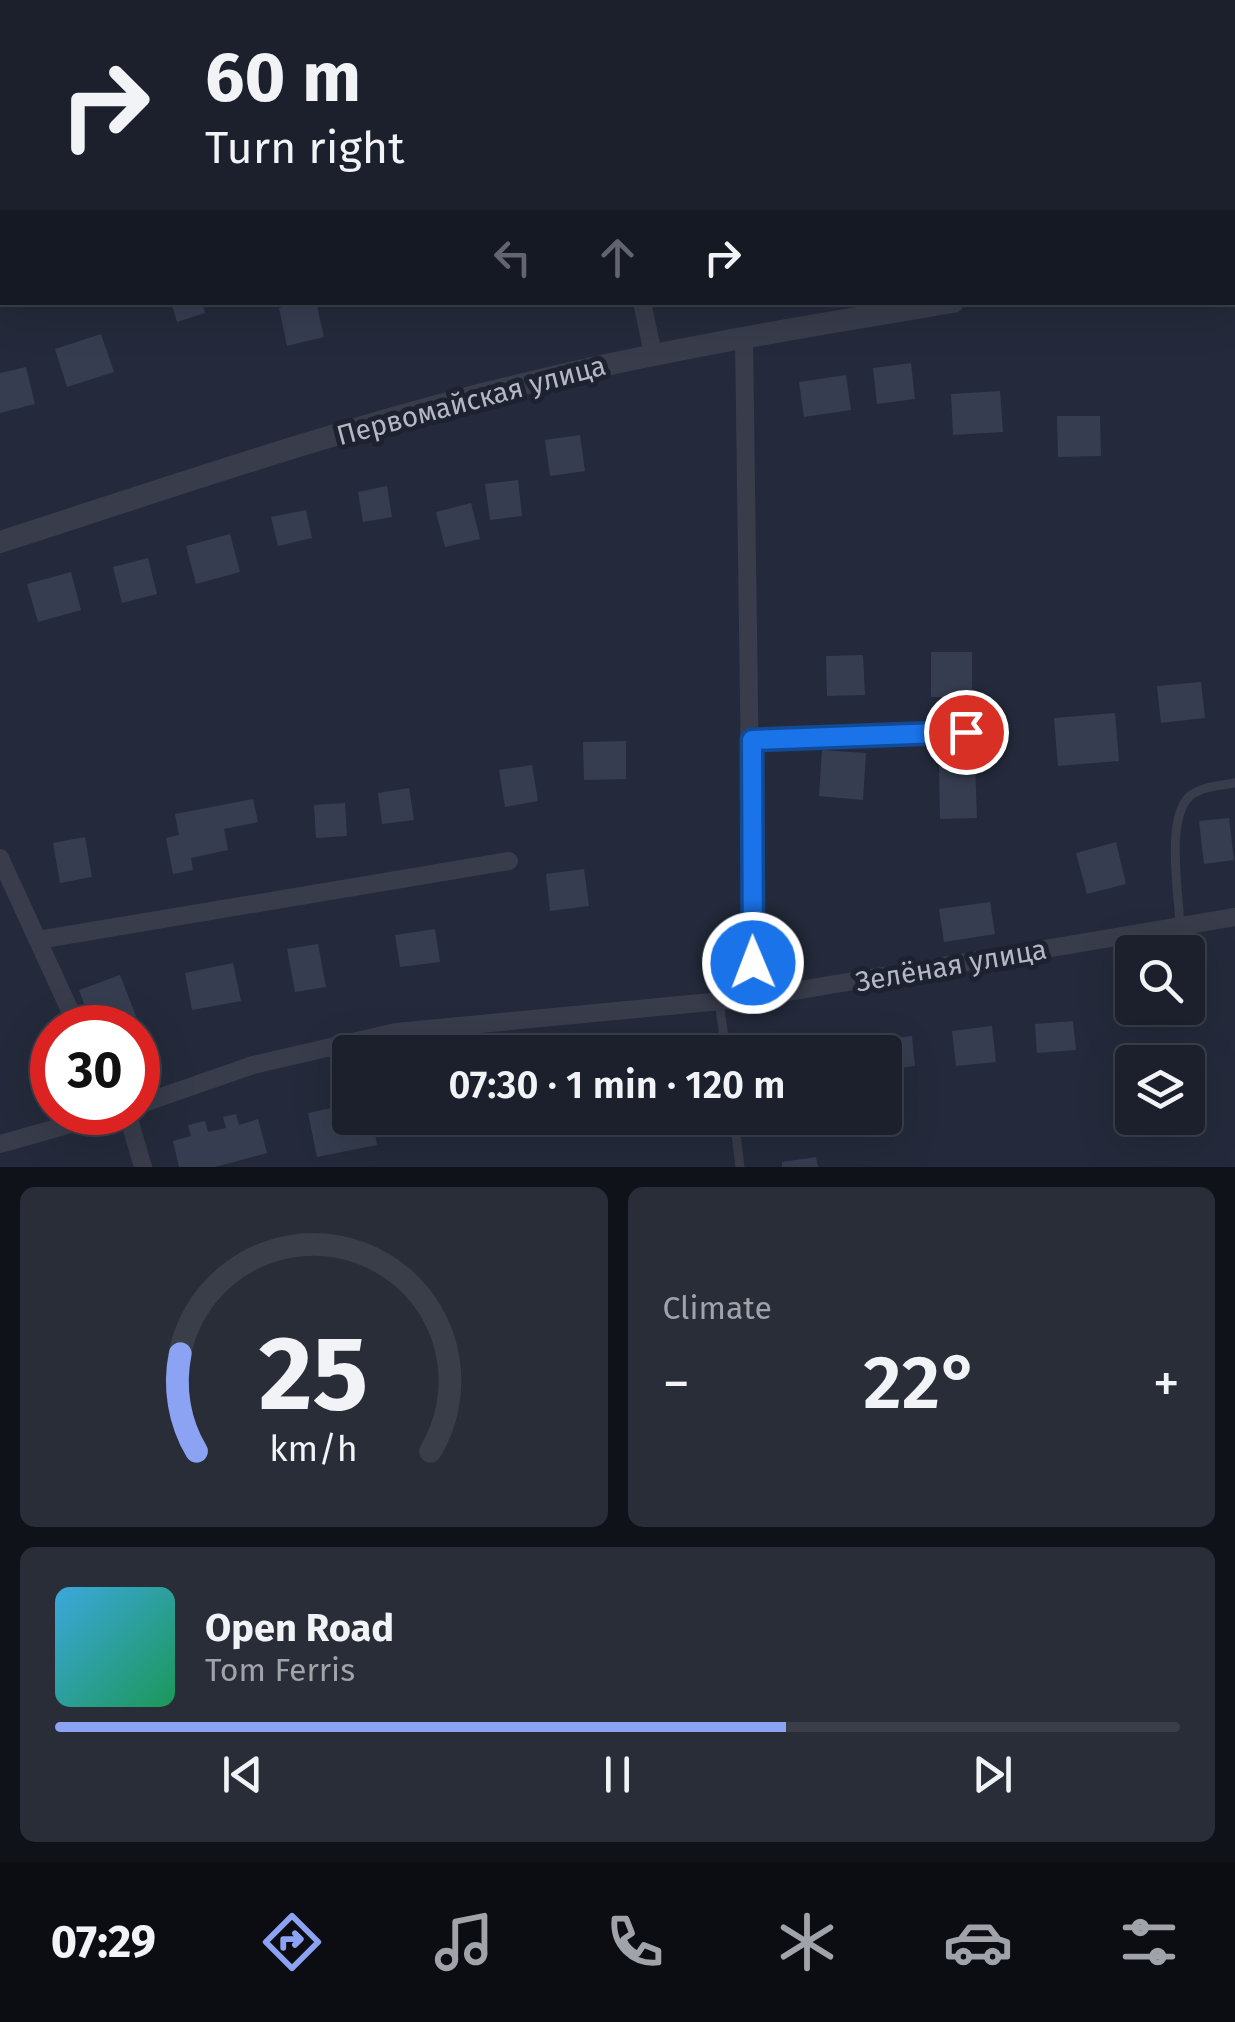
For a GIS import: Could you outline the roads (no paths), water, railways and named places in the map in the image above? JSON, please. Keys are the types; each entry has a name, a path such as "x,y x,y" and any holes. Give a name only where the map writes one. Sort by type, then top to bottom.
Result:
{"street":[{"path":"643,305 652,354"},
{"name":"Первомайская улица","path":"0,542 301,445 504,388 652,354 935,305"},
{"path":"744,338 753,998"},
{"path":"1,859 68,1005"},
{"path":"38,940 509,861"},
{"name":"Зелёная улица","path":"160,1097 253,1065 396,1032 753,998 1235,917"},
{"path":"0,1144 32,1135"},
{"path":"134,1135 144,1167"}],"lane":[{"path":"752,740 966,732"},
{"path":"1180,926 1175,829 1180,812 1187,798 1200,790 1235,783"},
{"path":"720,1001 724,1035"},
{"path":"736,1135 740,1167"}]}
